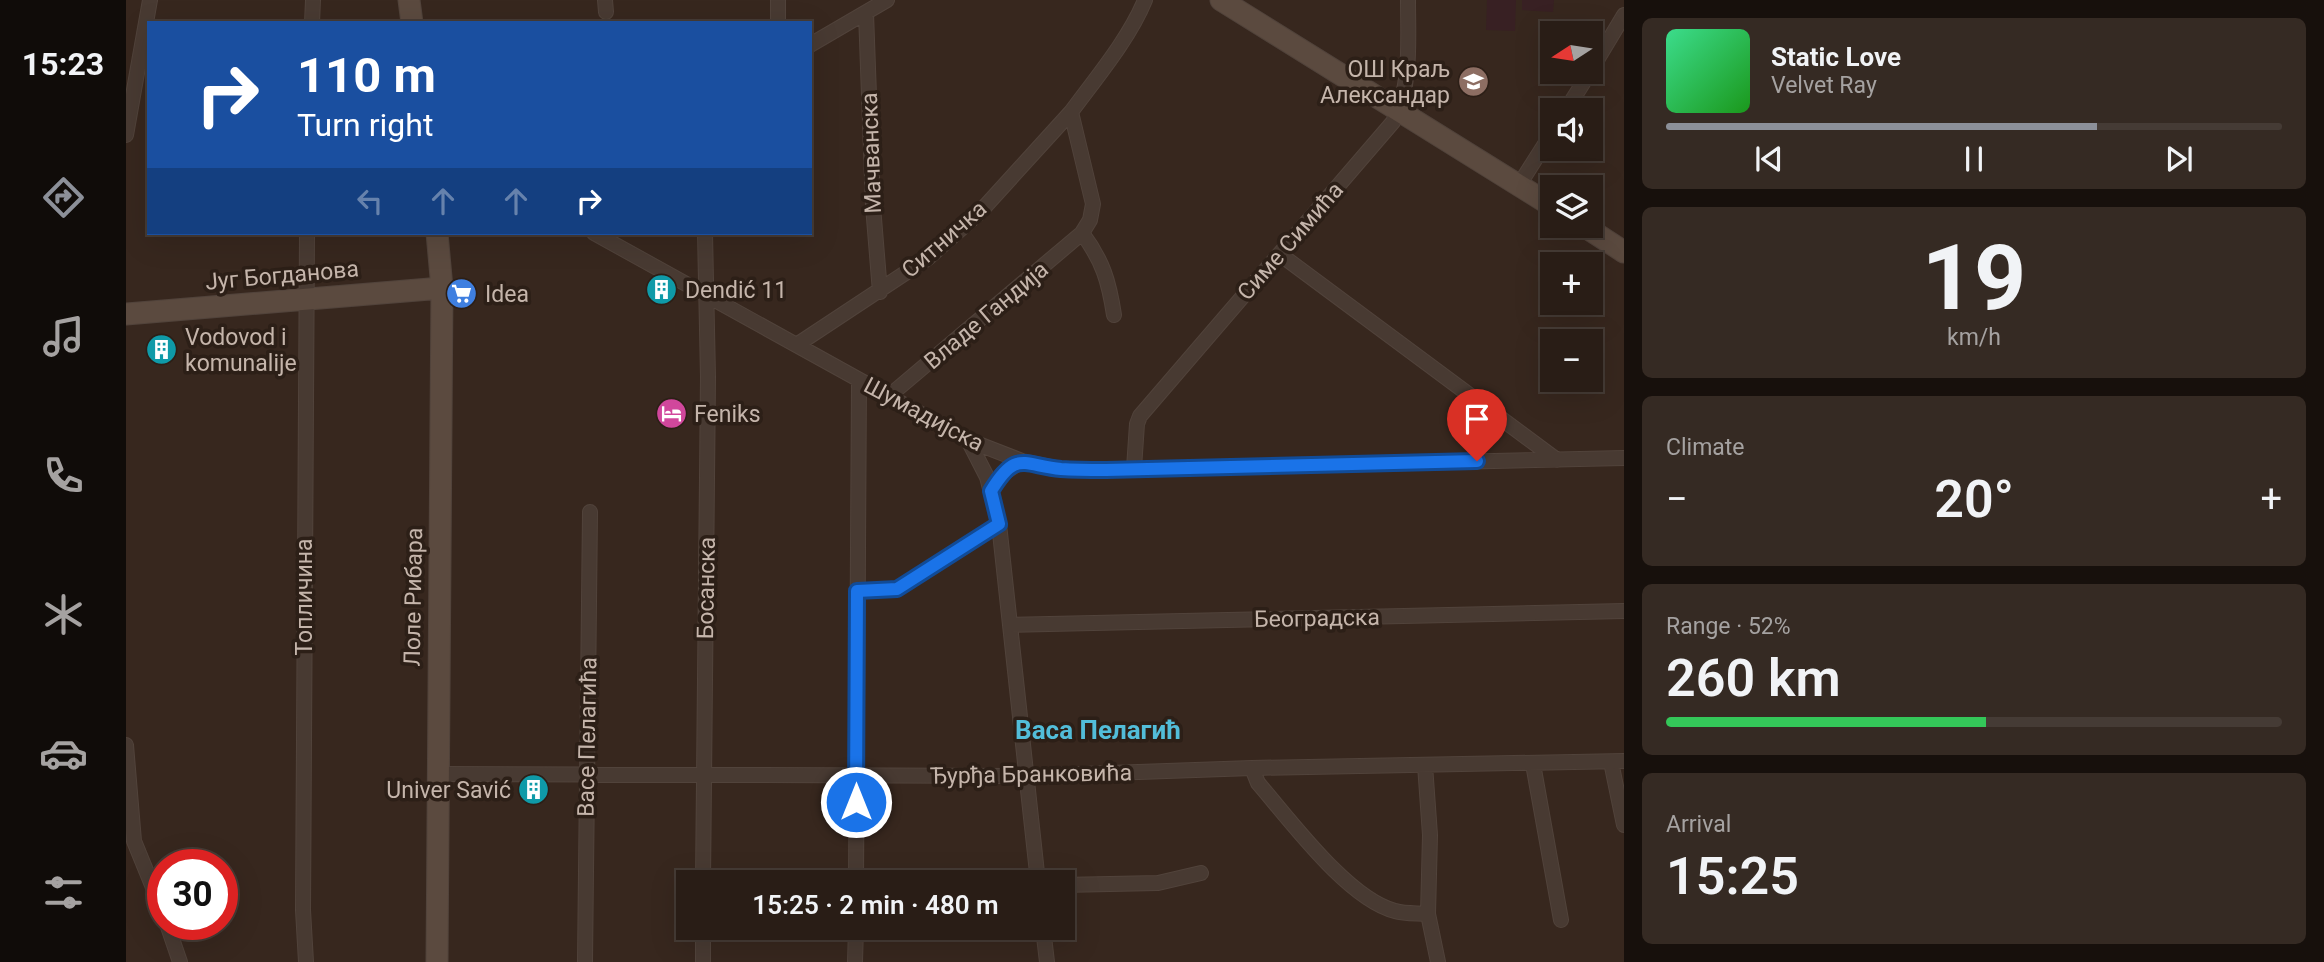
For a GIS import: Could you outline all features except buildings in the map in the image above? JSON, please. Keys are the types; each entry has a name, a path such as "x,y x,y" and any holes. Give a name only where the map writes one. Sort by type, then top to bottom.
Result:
{"street":[{"path":"126,135 150,0"},
{"path":"312,21 313,0"},
{"path":"409,0 412,21"},
{"path":"778,0 778,21"},
{"path":"812,44 887,0"},
{"name":"Ситничка","path":"799,344 928,258 980,212 1071,112 1109,59 1145,0"},
{"path":"1221,0 1540,198"},
{"name":"Симе Симића","path":"1134,468 1140,416 1393,122 1400,109 1406,80 1408,0"},
{"name":"Мачванска","path":"866,13 873,206 880,292"},
{"path":"1603,50 1624,15"},
{"path":"1071,112 1093,204 1090,220 1082,233 1100,259 1110,288 1114,315"},
{"path":"1519,185 1540,152"},
{"name":"Владе Гандија","path":"889,396 1082,233"},
{"name":"Топличина","path":"306,962 303,910 307,235"},
{"name":"Лоле Рибара","path":"437,235 442,288 437,962"},
{"name":"Шумадијска","path":"598,235 799,344 968,440 1022,461 1061,469 1624,458"},
{"name":"Босанска","path":"704,870 708,295 705,235"},
{"path":"1602,238 1624,252"},
{"path":"1281,255 1556,460"},
{"name":"Југ Богданова","path":"126,314 442,288"},
{"path":"856,870 859,380"},
{"path":"968,440 987,477 999,524 1037,870"},
{"path":"991,491 1002,474 1022,461"},
{"name":"Васе Пелагића","path":"586,962 590,512"},
{"path":"857,591 897,589 999,524"},
{"name":"Београдска","path":"1010,625 1624,611"},
{"path":"126,744 130,841 147,878"},
{"path":"1618,762 1624,825"},
{"name":"Ђурђа Бранковића","path":"437,775 1025,776 1252,768 1618,762"},
{"path":"1533,764 1561,920"},
{"path":"1425,765 1430,835 1427,914 1438,962"},
{"path":"1252,768 1258,783 1342,876 1372,900 1393,911 1427,914"},
{"path":"1075,885 1158,883 1201,873"},
{"path":"172,940 180,962"},
{"path":"703,940 703,962"},
{"path":"855,962 856,940"},
{"path":"1044,940 1047,962"}],"shaded area":[{"path":"1487,0 1516,0 1515,31 1486,30"},
{"path":"1522,0 1554,0 1553,12 1522,10"}],"place":[{"name":"ОШ Краљ Александар","path":"1473,82"},
{"name":"Dendić 11","path":"662,290"},
{"name":"Idea","path":"462,294"},
{"name":"Vodovod i komunalije","path":"162,350"},
{"name":"Feniks","path":"671,414"},
{"name":"Univer Savić","path":"534,790"}],"district":[{"name":"Васа Пелагић","path":"1098,730"}],"route":[{"path":"856,802 857,591 897,589 999,524 991,491 1009,467 1022,461 1061,469 1106,470 1477,461"}]}
